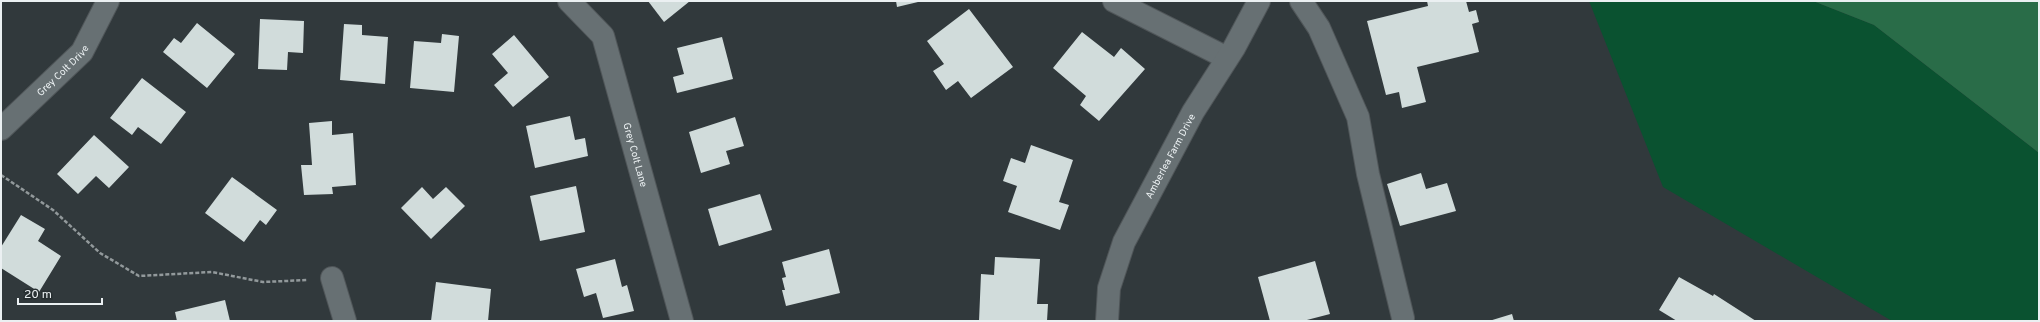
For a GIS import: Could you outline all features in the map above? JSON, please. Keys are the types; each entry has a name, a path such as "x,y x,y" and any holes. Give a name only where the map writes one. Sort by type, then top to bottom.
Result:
{"street":[{"name":"Grey Colt Drive","path":"1,129 82,52 108,1"},
{"name":"Grey Colt Lane","path":"569,1 603,36 682,321"},
{"path":"1114,1 1228,58"},
{"name":"Amberlea Farm Drive","path":"1107,321 1110,288 1124,242 1193,112 1228,58 1259,1"},
{"path":"1301,1 1319,28 1358,117 1368,174 1403,318"},
{"path":"332,278 344,321"}],"path":[{"path":"1,175 54,210 100,253 139,276 212,272 264,282 332,278"}],"green space":[{"path":"1589,1 1813,1 1874,25 2039,153 2039,321 1892,321 1663,187"},
{"path":"1813,1 2039,1 2039,153 1874,25"}],"building":[{"path":"648,1 690,1 664,22"},
{"path":"896,1 918,1 918,2 897,7"},
{"path":"1427,1 1466,1 1469,12 1476,10 1479,22 1472,24 1479,52 1417,67 1426,102 1402,108 1399,92 1386,95 1367,21 1428,6"},
{"path":"969,9 1013,67 971,98 958,81 946,90 933,71 944,64 927,41"},
{"path":"260,19 304,21 303,53 288,52 287,70 258,69"},
{"path":"197,23 235,54 207,88 163,52 174,38 181,43"},
{"path":"344,24 362,25 362,35 388,37 385,84 340,80"},
{"path":"1082,32 1114,57 1121,48 1145,69 1099,121 1080,105 1086,96 1053,68"},
{"path":"442,34 459,36 454,92 410,88 414,41 441,43"},
{"path":"514,35 549,77 513,107 494,85 508,73 492,54"},
{"path":"722,37 733,79 677,93 673,77 684,74 677,48"},
{"path":"142,78 186,112 161,144 138,127 132,135 110,118"},
{"path":"570,116 575,140 585,138 588,156 535,168 526,126"},
{"path":"735,117 744,146 726,151 730,164 701,173 689,132"},
{"path":"332,121 332,135 353,133 356,185 332,187 333,194 304,195 301,165 312,165 309,123"},
{"path":"94,135 129,167 109,188 96,176 78,194 57,174"},
{"path":"1031,145 1073,160 1059,202 1069,205 1060,230 1008,212 1017,186 1003,181 1011,158 1025,163"},
{"path":"1421,173 1426,189 1447,183 1456,211 1400,226 1387,184"},
{"path":"232,177 277,210 266,225 260,220 244,242 205,213"},
{"path":"576,186 585,232 540,241 530,196"},
{"path":"422,187 433,199 446,187 465,206 431,239 401,208"},
{"path":"760,194 772,230 719,246 708,209"},
{"path":"21,215 45,229 38,241 61,256 39,292 1,268 1,247"},
{"path":"829,249 840,293 786,306 782,290 785,290 782,278 786,277 782,262"},
{"path":"995,257 1040,259 1037,304 1048,304 1047,321 979,321 981,274 994,275"},
{"path":"615,259 622,287 627,285 634,311 603,318 596,293 584,297 576,269"},
{"path":"1315,261 1330,314 1303,321 1270,321 1258,277"},
{"path":"1679,277 1713,296 1714,294 1756,321 1677,321 1659,310"},
{"path":"436,282 491,289 488,321 431,321"},
{"path":"225,300 230,321 177,321 175,312"},
{"path":"1512,314 1514,321 1489,321"}]}
